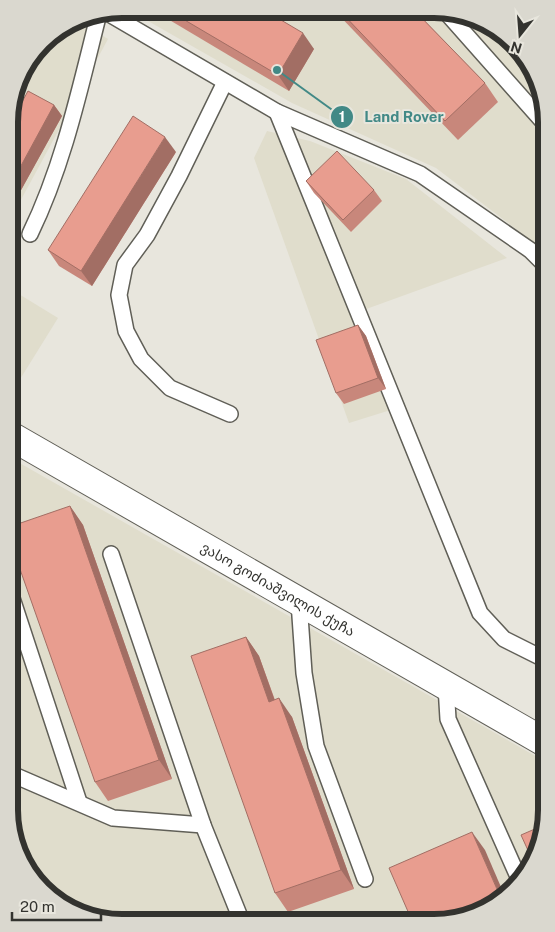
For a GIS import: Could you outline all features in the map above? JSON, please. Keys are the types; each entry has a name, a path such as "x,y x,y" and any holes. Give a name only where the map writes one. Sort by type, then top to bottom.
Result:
{"street":[{"name":"ვასო გოძიაშვილის ქუჩა","path":"18,440 537,738"}],"lane":[{"path":"116,18 276,112 420,174 530,250 538,258"},
{"path":"452,19 538,115"},
{"path":"30,234 46,201 71,124 97,20"},
{"path":"225,82 175,185 147,235 125,265 119,295 126,331 141,359 170,388 230,414"},
{"path":"276,112 480,613 504,638 537,655"},
{"path":"111,554 203,825 239,914"},
{"path":"299,602 304,673 316,746 365,879"},
{"path":"18,617 78,802"},
{"path":"446,686 448,719 517,873"},
{"path":"18,777 112,818 203,825"}],"shaded area":[{"path":"143,18 447,18 473,25 486,31 495,38 495,60 517,60 530,82 536,101 538,122 538,246 436,168 292,103"},
{"path":"84,24 108,39 18,205 18,108 28,76 39,58 48,48 69,31"},
{"path":"267,131 310,141 406,179 507,258 358,312 397,408 349,423 254,158"},
{"path":"18,294 58,318 18,382"},
{"path":"18,462 537,757 537,824 530,850 516,874 486,901 454,913 440,914 108,914 82,907 58,893 39,874 31,862 19,831"}],"building":[{"path":"181,18 278,18 303,33 278,75"},
{"path":"347,18 422,18 485,83 445,121"},
{"path":"28,91 54,105 18,171 18,122 18,109"},
{"path":"133,116 165,137 81,271 48,250"},
{"path":"337,151 374,190 343,220 306,181"},
{"path":"358,325 378,378 336,393 316,340"},
{"path":"70,506 159,760 95,782 18,564 18,524"},
{"path":"246,637 269,702 279,698 341,870 275,893 191,656"},
{"path":"536,828 529,852 521,835"},
{"path":"472,832 498,892 486,901 454,913 409,914 389,868"}],"place":[{"name":"Land Rover","path":"277,70"}]}
